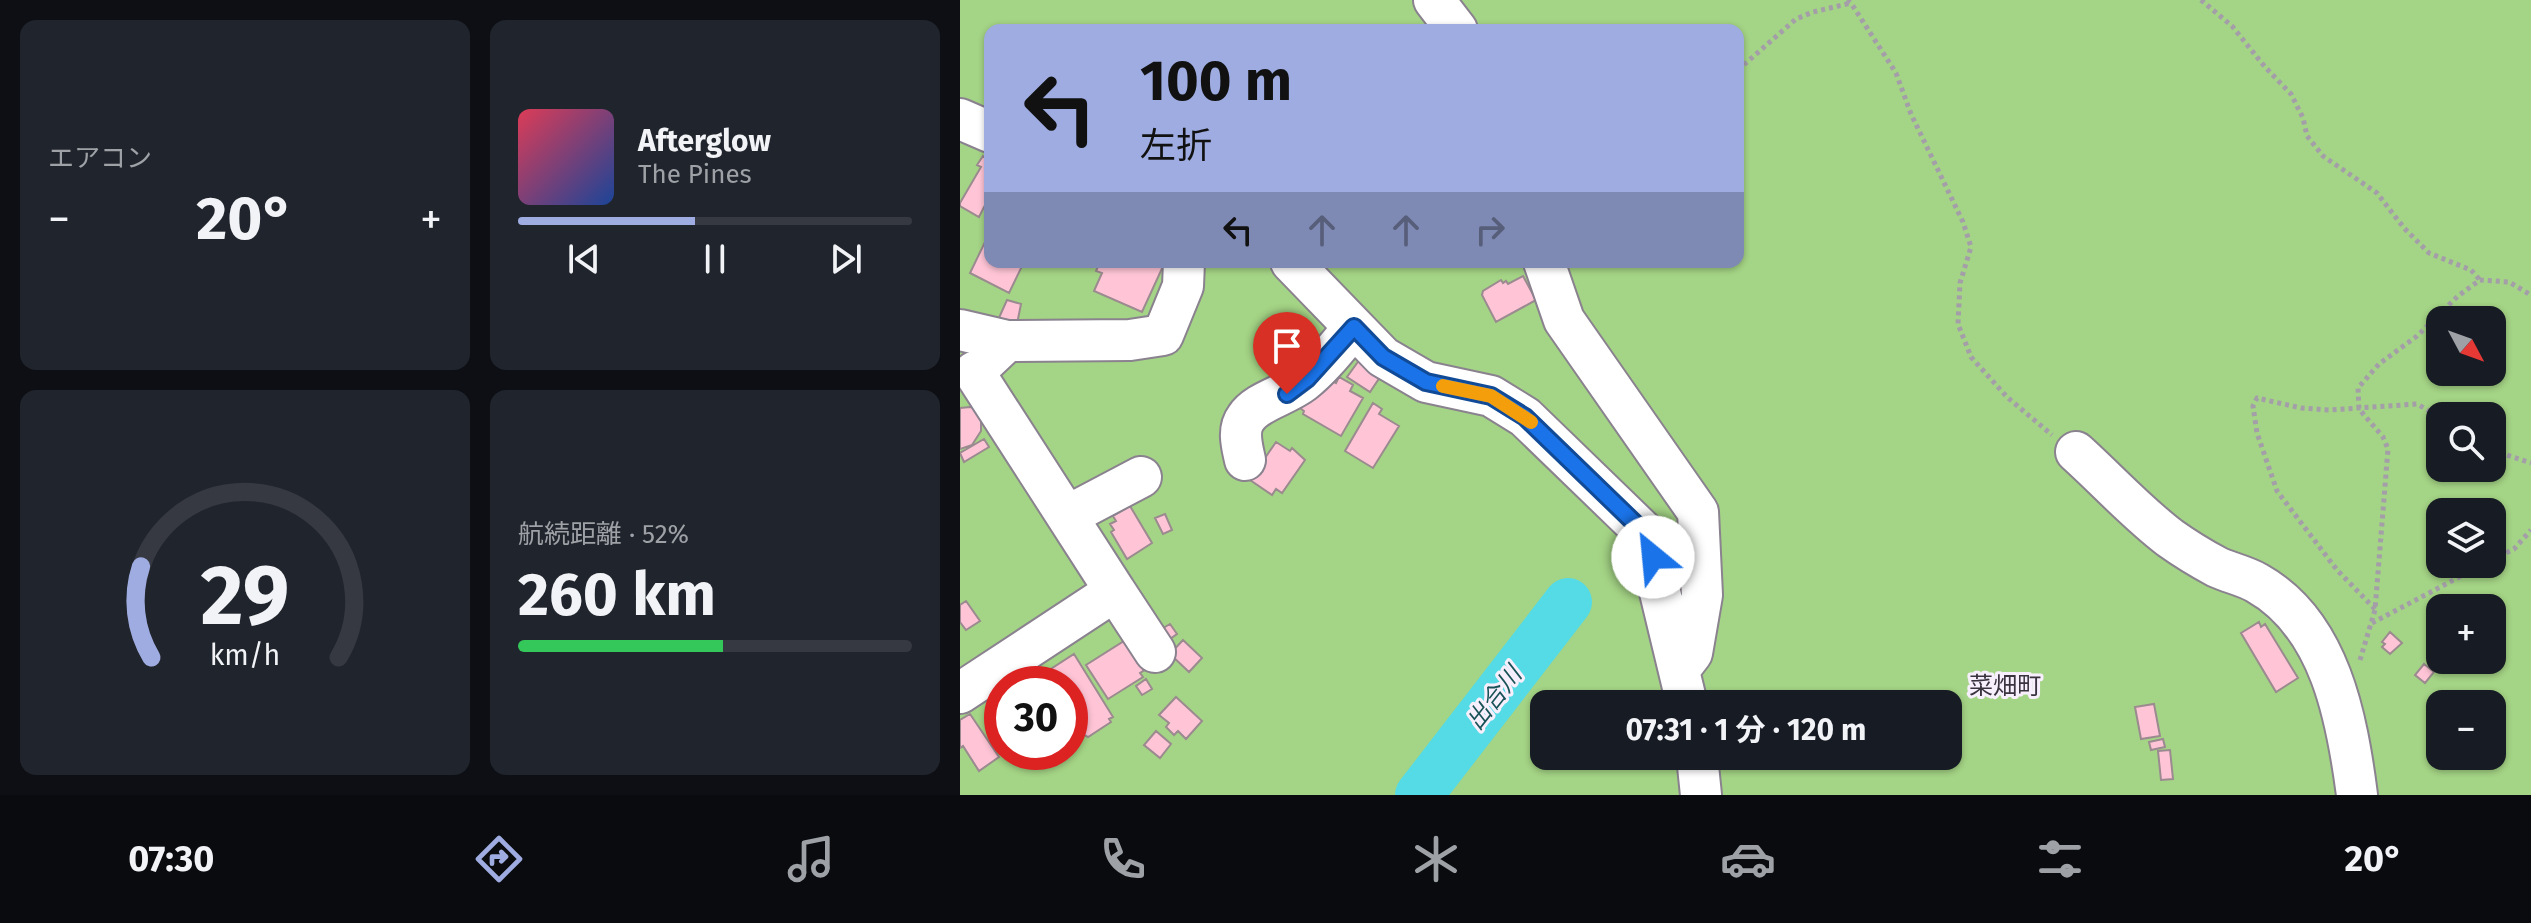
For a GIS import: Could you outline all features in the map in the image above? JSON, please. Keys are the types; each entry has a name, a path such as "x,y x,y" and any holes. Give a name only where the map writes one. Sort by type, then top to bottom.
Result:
{"street":[{"path":"1434,0 1452,24"},
{"path":"960,119 984,129"},
{"path":"960,330 1007,341 1130,340 1163,335 1183,286 1184,268"},
{"path":"1297,268 1383,357 1426,382 1491,396 1525,417 1646,534 1683,687"},
{"path":"1546,268 1564,320 1698,512 1702,595 1683,687"},
{"path":"1245,460 1240,433 1243,421 1253,408 1287,394 1307,379 1354,327"},
{"path":"1007,341 967,376 1067,516 1155,652"},
{"path":"2076,452 2170,538 2217,567 2255,582 2285,602 2303,621 2316,641 2343,715 2357,795"},
{"path":"1067,516 1141,477"},
{"path":"960,693 1115,591"},
{"path":"1698,770 1701,795"}],"path":[{"path":"2201,0 2232,26 2291,94 2303,118 2307,136 2323,156 2377,193 2404,228 2429,253 2471,270 2480,280"},
{"path":"1744,65 1796,19 1849,2 1896,73 1911,114 1963,222 1971,247 1960,283 1958,324 1971,357 2007,397 2044,430 2076,452"},
{"path":"2357,669 2375,610 2388,449 2383,437 2359,409 2358,388 2379,364 2417,336 2458,296 2480,280 2509,282 2531,295"},
{"path":"2375,610 2337,570 2277,491 2257,433 2253,406 2257,398 2301,408 2359,409 2417,404 2426,409"},
{"path":"2506,455 2531,463"},
{"path":"2506,553 2514,549 2531,530"},
{"path":"2371,623 2457,578"}],"green space":[{"path":"960,0 2531,0 2531,795 960,795"}],"building":[{"path":"984,157 984,207 979,217 960,206 981,167 977,165"},
{"path":"984,244 984,268 1021,268 1009,293 970,273"},
{"path":"1097,268 1162,268 1142,312 1094,291 1102,273 1096,271"},
{"path":"1523,276 1536,300 1496,322 1482,295 1483,291 1501,280 1508,284"},
{"path":"1007,300 1021,304 1017,324 998,320"},
{"path":"1360,359 1382,374 1370,392 1347,377"},
{"path":"1320,374 1336,383 1339,377 1353,385 1350,391 1363,398 1341,436 1303,414 1300,408"},
{"path":"1373,403 1382,409 1379,414 1399,426 1373,468 1345,451"},
{"path":"960,408 976,408 981,417 981,431 972,445 960,449"},
{"path":"984,439 989,447 964,462 960,453"},
{"path":"1276,442 1290,451 1292,448 1305,460 1282,493 1276,489 1272,495 1250,480"},
{"path":"1130,506 1152,543 1127,559 1111,532 1114,530 1110,524 1116,521 1113,516"},
{"path":"1165,514 1172,530 1163,534 1155,518"},
{"path":"966,601 980,621 966,630 960,622 960,605"},
{"path":"2259,622 2261,627 2265,624 2298,678 2276,692 2241,633"},
{"path":"1170,624 1177,634 1167,641 1160,630"},
{"path":"2390,632 2402,643 2390,654 2382,647 2385,644 2382,642"},
{"path":"1132,636 1151,666 1140,673 1143,677 1108,699 1086,665"},
{"path":"1183,640 1202,658 1189,672 1170,654"},
{"path":"1074,654 1081,666 1055,666"},
{"path":"2424,664 2426,674 2432,674 2425,683 2415,675"},
{"path":"1088,677 1113,717 1109,719 1111,722 1088,737"},
{"path":"1146,679 1152,689 1142,695 1136,686"},
{"path":"1176,697 1202,721 1186,739 1178,731 1174,735 1166,727 1169,723 1159,715"},
{"path":"2154,704 2160,736 2141,739 2135,707"},
{"path":"970,714 984,735 984,768 979,771 963,746 960,748 960,720"},
{"path":"1156,731 1171,744 1160,758 1144,745"},
{"path":"2163,739 2165,747 2151,750 2149,742"},
{"path":"2170,750 2173,779 2161,780 2158,751"}],"waterway":[{"name":"出合川","path":"1419,795 1568,602"}],"slow traffic":[{"path":"1443,386 1491,396 1531,422"}],"district":[{"name":"菜畑町","path":"2005,686"}],"route":[{"path":"1287,394 1307,379 1354,327 1383,357 1426,382 1491,396 1525,417 1646,534 1653,557"}]}
